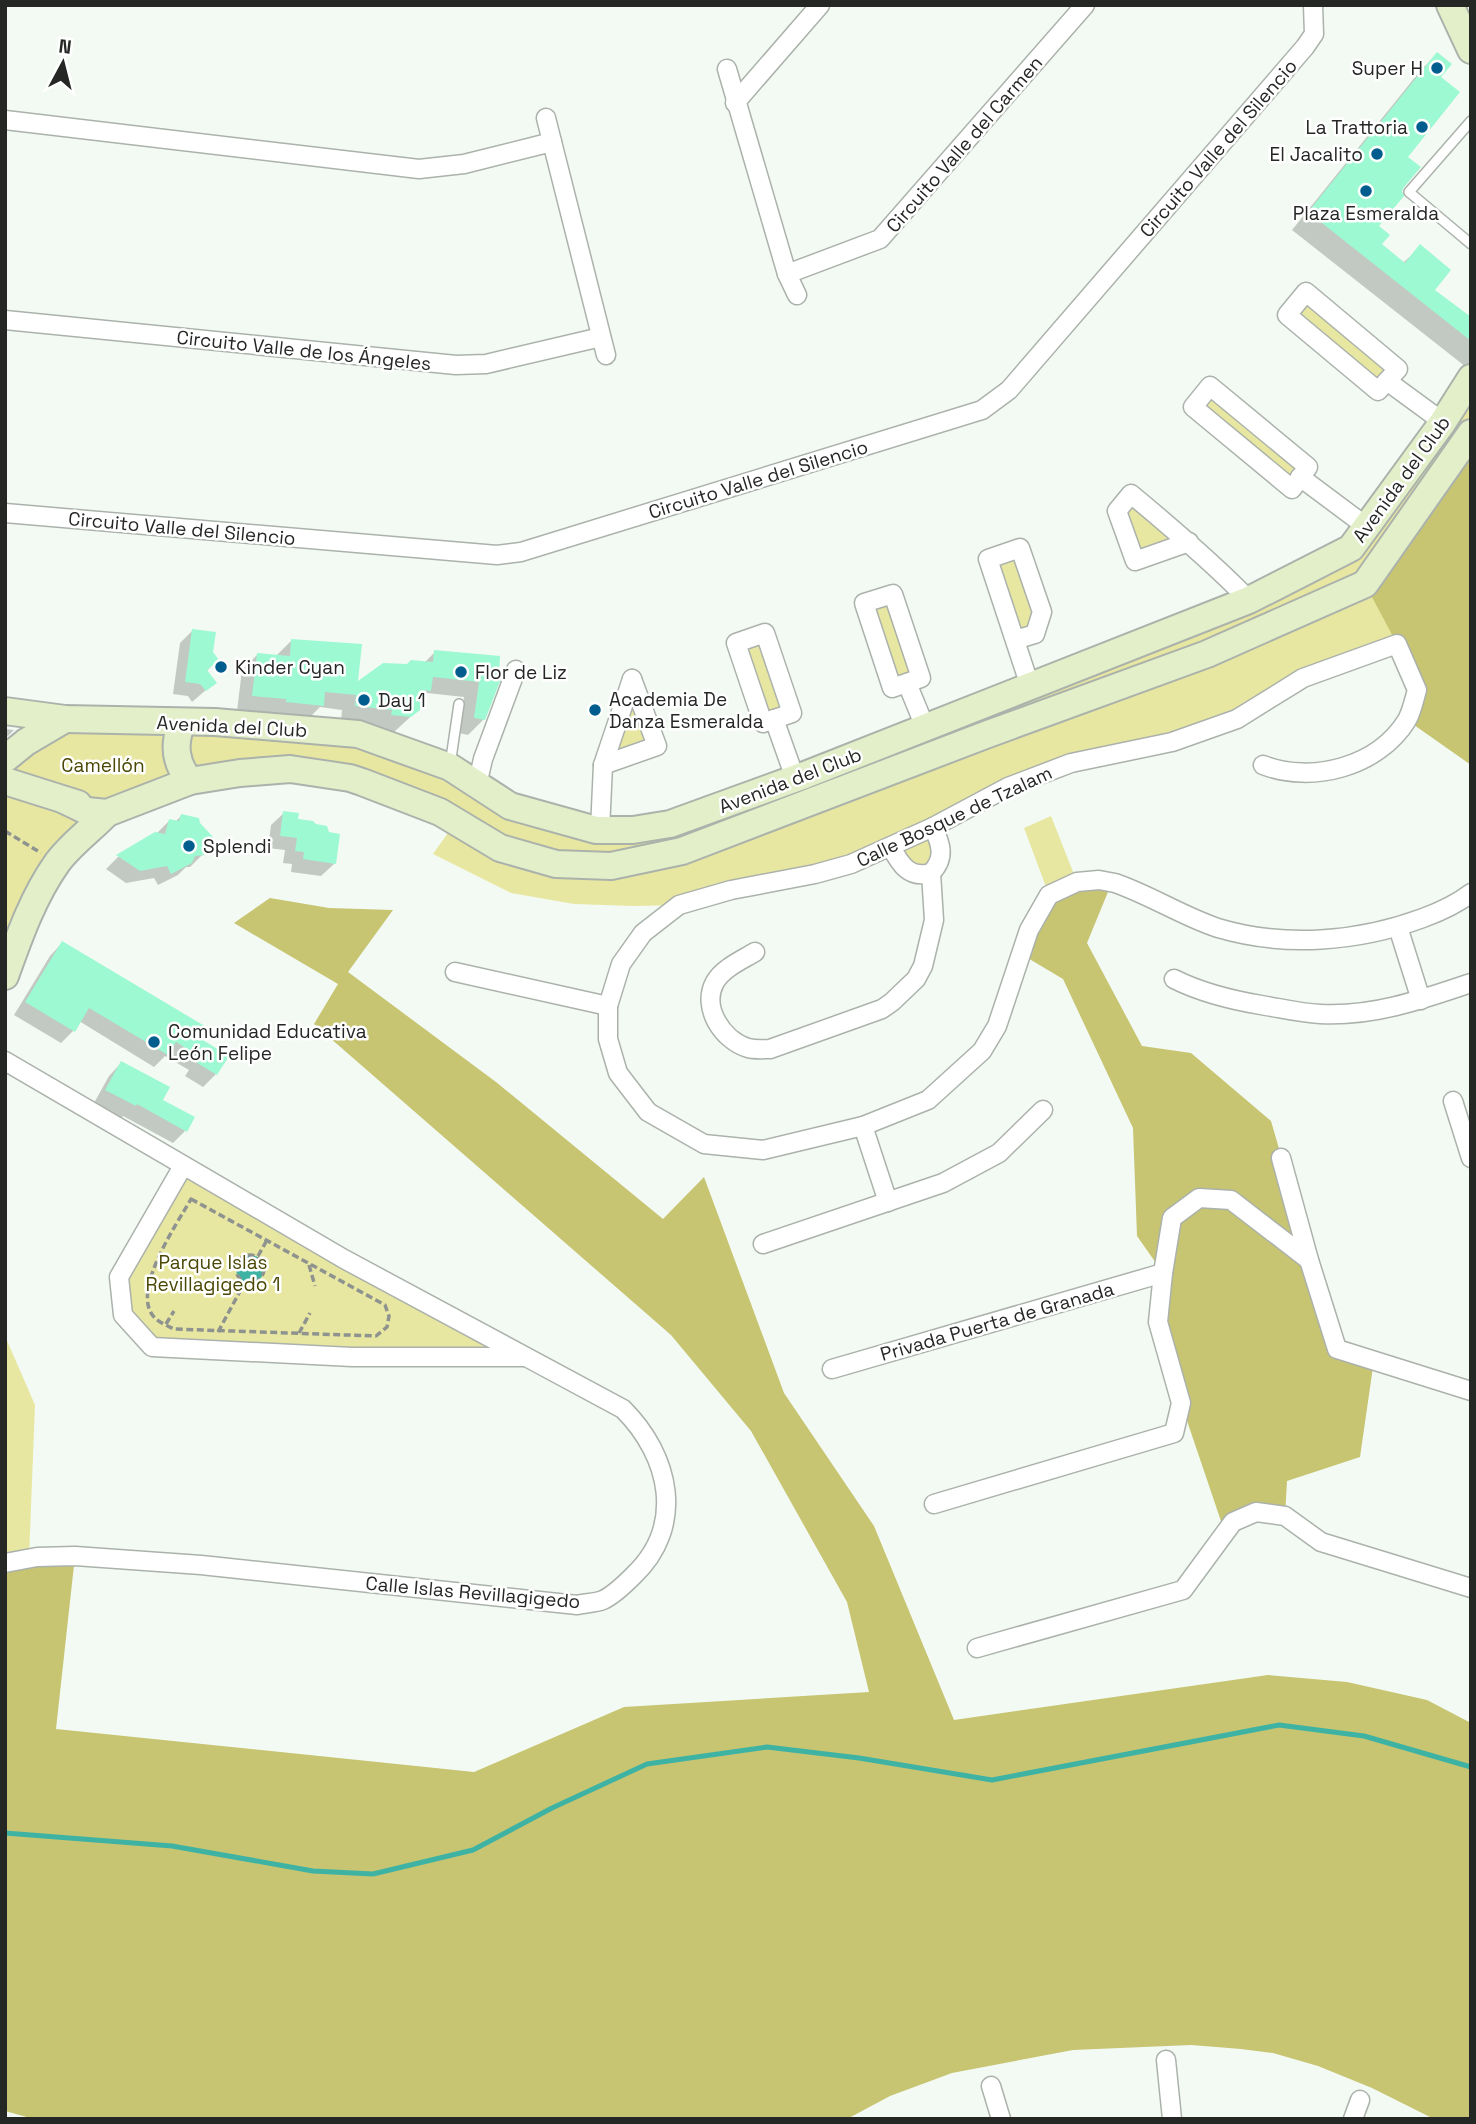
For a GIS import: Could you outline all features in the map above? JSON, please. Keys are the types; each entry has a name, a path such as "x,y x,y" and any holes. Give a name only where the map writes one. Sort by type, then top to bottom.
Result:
{"street":[{"path":"735,103 820,5"},
{"name":"Circuito Valle del Carmen","path":"787,275 880,239 1085,5"},
{"name":"Circuito Valle del Silencio","path":"5,513 497,555 521,552 982,410 1009,390 1305,47 1314,34 1313,5"},
{"path":"1450,5 1471,50"},
{"path":"1467,5 1471,14"},
{"path":"727,69 787,275 797,295"},
{"name":"Circuito Valle de los Ángeles","path":"5,320 456,366 604,346 545,118"},
{"path":"5,120 419,169 464,164 552,142"},
{"path":"1306,292 1398,369 1387,381 1378,391 1287,314 1306,292"},
{"name":"Avenida del Club","path":"11,712 45,728 182,723 248,724 358,734 450,767 510,806 600,830 633,830 670,824 1249,600 1351,548 1443,422 1471,378"},
{"path":"1387,381 1443,422"},
{"path":"1210,386 1308,467 1300,477 1292,489 1193,407 1210,386"},
{"name":"Avenida del Club","path":"107,813 190,781 290,769 350,778 440,813 500,848 556,864 611,866 682,850 1207,654 1365,584 1471,433"},
{"path":"1300,477 1367,527"},
{"path":"1189,542 1249,600"},
{"path":"1015,640 1035,634 1042,612 1020,548 988,559 1030,686"},
{"path":"893,594 921,678 907,683 892,688 864,603 893,594"},
{"path":"765,633 792,713 774,719 763,723 736,643 765,633"},
{"name":"Calle Bosque de Tzalam","path":"1263,765 1287,772 1320,772 1357,762 1393,737 1407,720 1417,690 1397,644 1303,678 1237,719 1172,742 1071,763 1008,788 891,847 839,867 731,890 679,905 643,933 621,964 608,1006 608,1039 618,1073 648,1112 704,1144 763,1150 863,1126 929,1100 982,1051 997,1026 1029,930 1049,895 1077,882 1099,880 1115,883 1217,927 1259,937 1298,941 1341,938 1398,927 1436,913 1471,893"},
{"path":"477,785 482,759 516,670"},
{"path":"907,683 925,727"},
{"path":"976,707 988,734"},
{"path":"774,719 794,778"},
{"path":"182,723 176,754 183,773 190,781"},
{"path":"5,759 45,728"},
{"path":"600,830 603,765"},
{"path":"5,781 107,813"},
{"path":"5,976 24,922 58,863 91,822 107,813"},
{"path":"670,824 682,850"},
{"path":"891,847 900,864 911,872 918,875 930,873 939,862 942,846 933,827"},
{"path":"755,952 720,975 713,985 711,997 715,1019 724,1033 746,1048 771,1049 882,1009 916,979 923,966 934,920 930,873"},
{"path":"1398,927 1421,1000"},
{"path":"455,972 608,1006"},
{"path":"1174,979 1196,990 1238,1001 1318,1014 1398,1007 1471,983"},
{"name":"Calle Islas Revillagigedo","path":"5,1061 344,1259 623,1409 637,1423 662,1467 667,1499 664,1528 657,1546 642,1568 604,1600 577,1605 201,1565 75,1556 37,1557 5,1563"},
{"path":"1453,1101 1469,1146"},
{"path":"763,1244 943,1183 999,1153 1043,1110"},
{"path":"863,1126 888,1202"},
{"path":"1281,1158 1337,1349 1471,1391"},
{"name":"Calle Islas Revillagigedo","path":"183,1166 119,1277 123,1315 152,1347 352,1357 525,1357"},
{"path":"934,1504 1174,1433 1181,1403 1158,1322 1163,1273 1172,1218 1199,1198 1231,1200 1309,1260"},
{"name":"Privada Puerta de Granada","path":"832,1368 1163,1273"},
{"path":"977,1648 1183,1590 1233,1522 1256,1512 1284,1516 1321,1542 1471,1588"},
{"path":"1166,2060 1172,2119"},
{"path":"991,2086 1001,2119"},
{"path":"1353,2119 1360,2100"}],"lane":[{"path":"1471,121 1409,192 1471,244"},
{"path":"450,767 459,704"}],"path":[{"path":"5,831 58,863"},
{"path":"191,1199 309,1263 384,1305 389,1316 387,1327 376,1336 174,1329 154,1317 147,1302 149,1279 191,1199"},
{"path":"258,1256 267,1240"},
{"path":"245,1255 258,1256 264,1271 259,1280 246,1282 239,1277 236,1269 240,1260 245,1255"},
{"path":"309,1263 315,1286"},
{"path":"218,1331 246,1282"},
{"path":"166,1325 174,1311"},
{"path":"299,1333 310,1313"}],"green space":[{"path":"1306,292 1398,369 1378,391 1287,315"},
{"path":"1471,378 1471,433 1397,644 1303,678 1237,719 1071,763 933,827 942,846 925,874 891,847 679,905 574,904 511,893 433,854 455,823 362,782 190,780 182,723 358,734 510,806 633,830 1351,548"},
{"path":"1210,386 1308,467 1291,488 1193,407"},
{"path":"1131,494 1189,542 1135,561 1117,511"},
{"path":"1020,548 1042,612 1035,634 1015,640 988,559"},
{"path":"893,594 921,678 892,688 864,603"},
{"path":"765,633 792,713 763,723 736,643"},
{"path":"632,679 657,746 603,765"},
{"name":"Camellón","path":"181,723 182,774 107,812 5,780 5,762 45,731"},
{"name":"Camellón","path":"5,782 87,812 5,976"},
{"path":"1051,816 1077,882 1049,895 1024,828"},
{"name":"Parque Islas Revillagigedo 1","path":"183,1166 525,1357 152,1347 123,1315 119,1277"},
{"path":"5,1336 35,1405 29,1558 5,1563"}],"shaded area":[{"path":"1471,433 1471,765 1407,720 1413,706 1397,644 1365,584"},
{"path":"1077,882 1108,892 1087,943 1142,1046 1191,1053 1271,1121 1337,1349 1374,1360 1360,1457 1287,1481 1285,1516 1256,1512 1225,1533 1181,1403 1158,1322 1163,1273 1137,1236 1133,1128 1063,979 1021,954 1049,895"},
{"path":"270,898 329,908 393,910 348,972 496,1082 663,1219 704,1177 784,1393 874,1526 954,1720 1268,1675 1347,1682 1427,1700 1471,1723 1471,2119 1434,2119 1372,2088 1318,2066 1273,2053 1191,2045 1073,2050 952,2073 890,2096 847,2119 34,2119 5,2111 5,1563 75,1556 56,1729 474,1772 624,1707 869,1692 847,1602 751,1431 671,1335 314,1024 338,984 234,923"}],"water":[{"path":"250,1255 260,1259 264,1269 260,1279 250,1283 240,1279 236,1269 240,1259"}],"building":[{"name":"Plaza Esmeralda","path":"1437,52 1452,64 1441,77 1460,92 1408,157 1421,167 1404,187 1404,196 1379,226 1390,235 1382,244 1405,263 1420,244 1451,270 1435,290 1471,317 1471,341 1308,212"},
{"path":"192,629 216,632 213,652 219,660 207,670 217,683 206,691 200,684 185,682"},
{"path":"291,639 362,644 358,681 383,663 407,664 411,660 433,662 434,650 500,656 499,676 502,676 485,720 474,718 479,682 433,677 431,691 424,690 420,710 411,717 391,715 392,710 355,706 356,695 325,692 324,706 252,696 257,653 290,656"},
{"path":"283,811 299,813 298,819 327,826 329,832 340,834 336,864 303,859 304,852 295,851 297,838 280,836"},
{"path":"181,814 199,818 200,823 213,837 204,855 195,856 192,863 171,874 167,866 140,871 116,855 155,832 165,834 169,819 179,821"},
{"path":"62,941 208,1028 201,1039 229,1056 217,1075 197,1063 200,1057 176,1042 168,1055 89,1008 75,1032 25,1002"},
{"path":"121,1061 170,1087 163,1100 195,1117 187,1132 137,1104 136,1106 105,1090"}],"waterway":[{"path":"5,1833 172,1846 313,1871 373,1874 473,1850 552,1808 647,1764 767,1747 859,1758 992,1780 1279,1725 1364,1736 1471,1767"}],"place":[{"name":"Super H","path":"1437,68"},
{"name":"La Trattoria","path":"1422,127"},
{"name":"El Jacalito","path":"1377,154"},
{"name":"Plaza Esmeralda","path":"1366,191"},
{"name":"Kinder Cyan","path":"221,667"},
{"name":"Flor de Liz","path":"461,672"},
{"name":"Day 1","path":"364,700"},
{"name":"Academia De Danza Esmeralda","path":"595,710"},
{"name":"Splendi","path":"189,846"},
{"name":"Comunidad Educativa León Felipe","path":"154,1042"}]}
